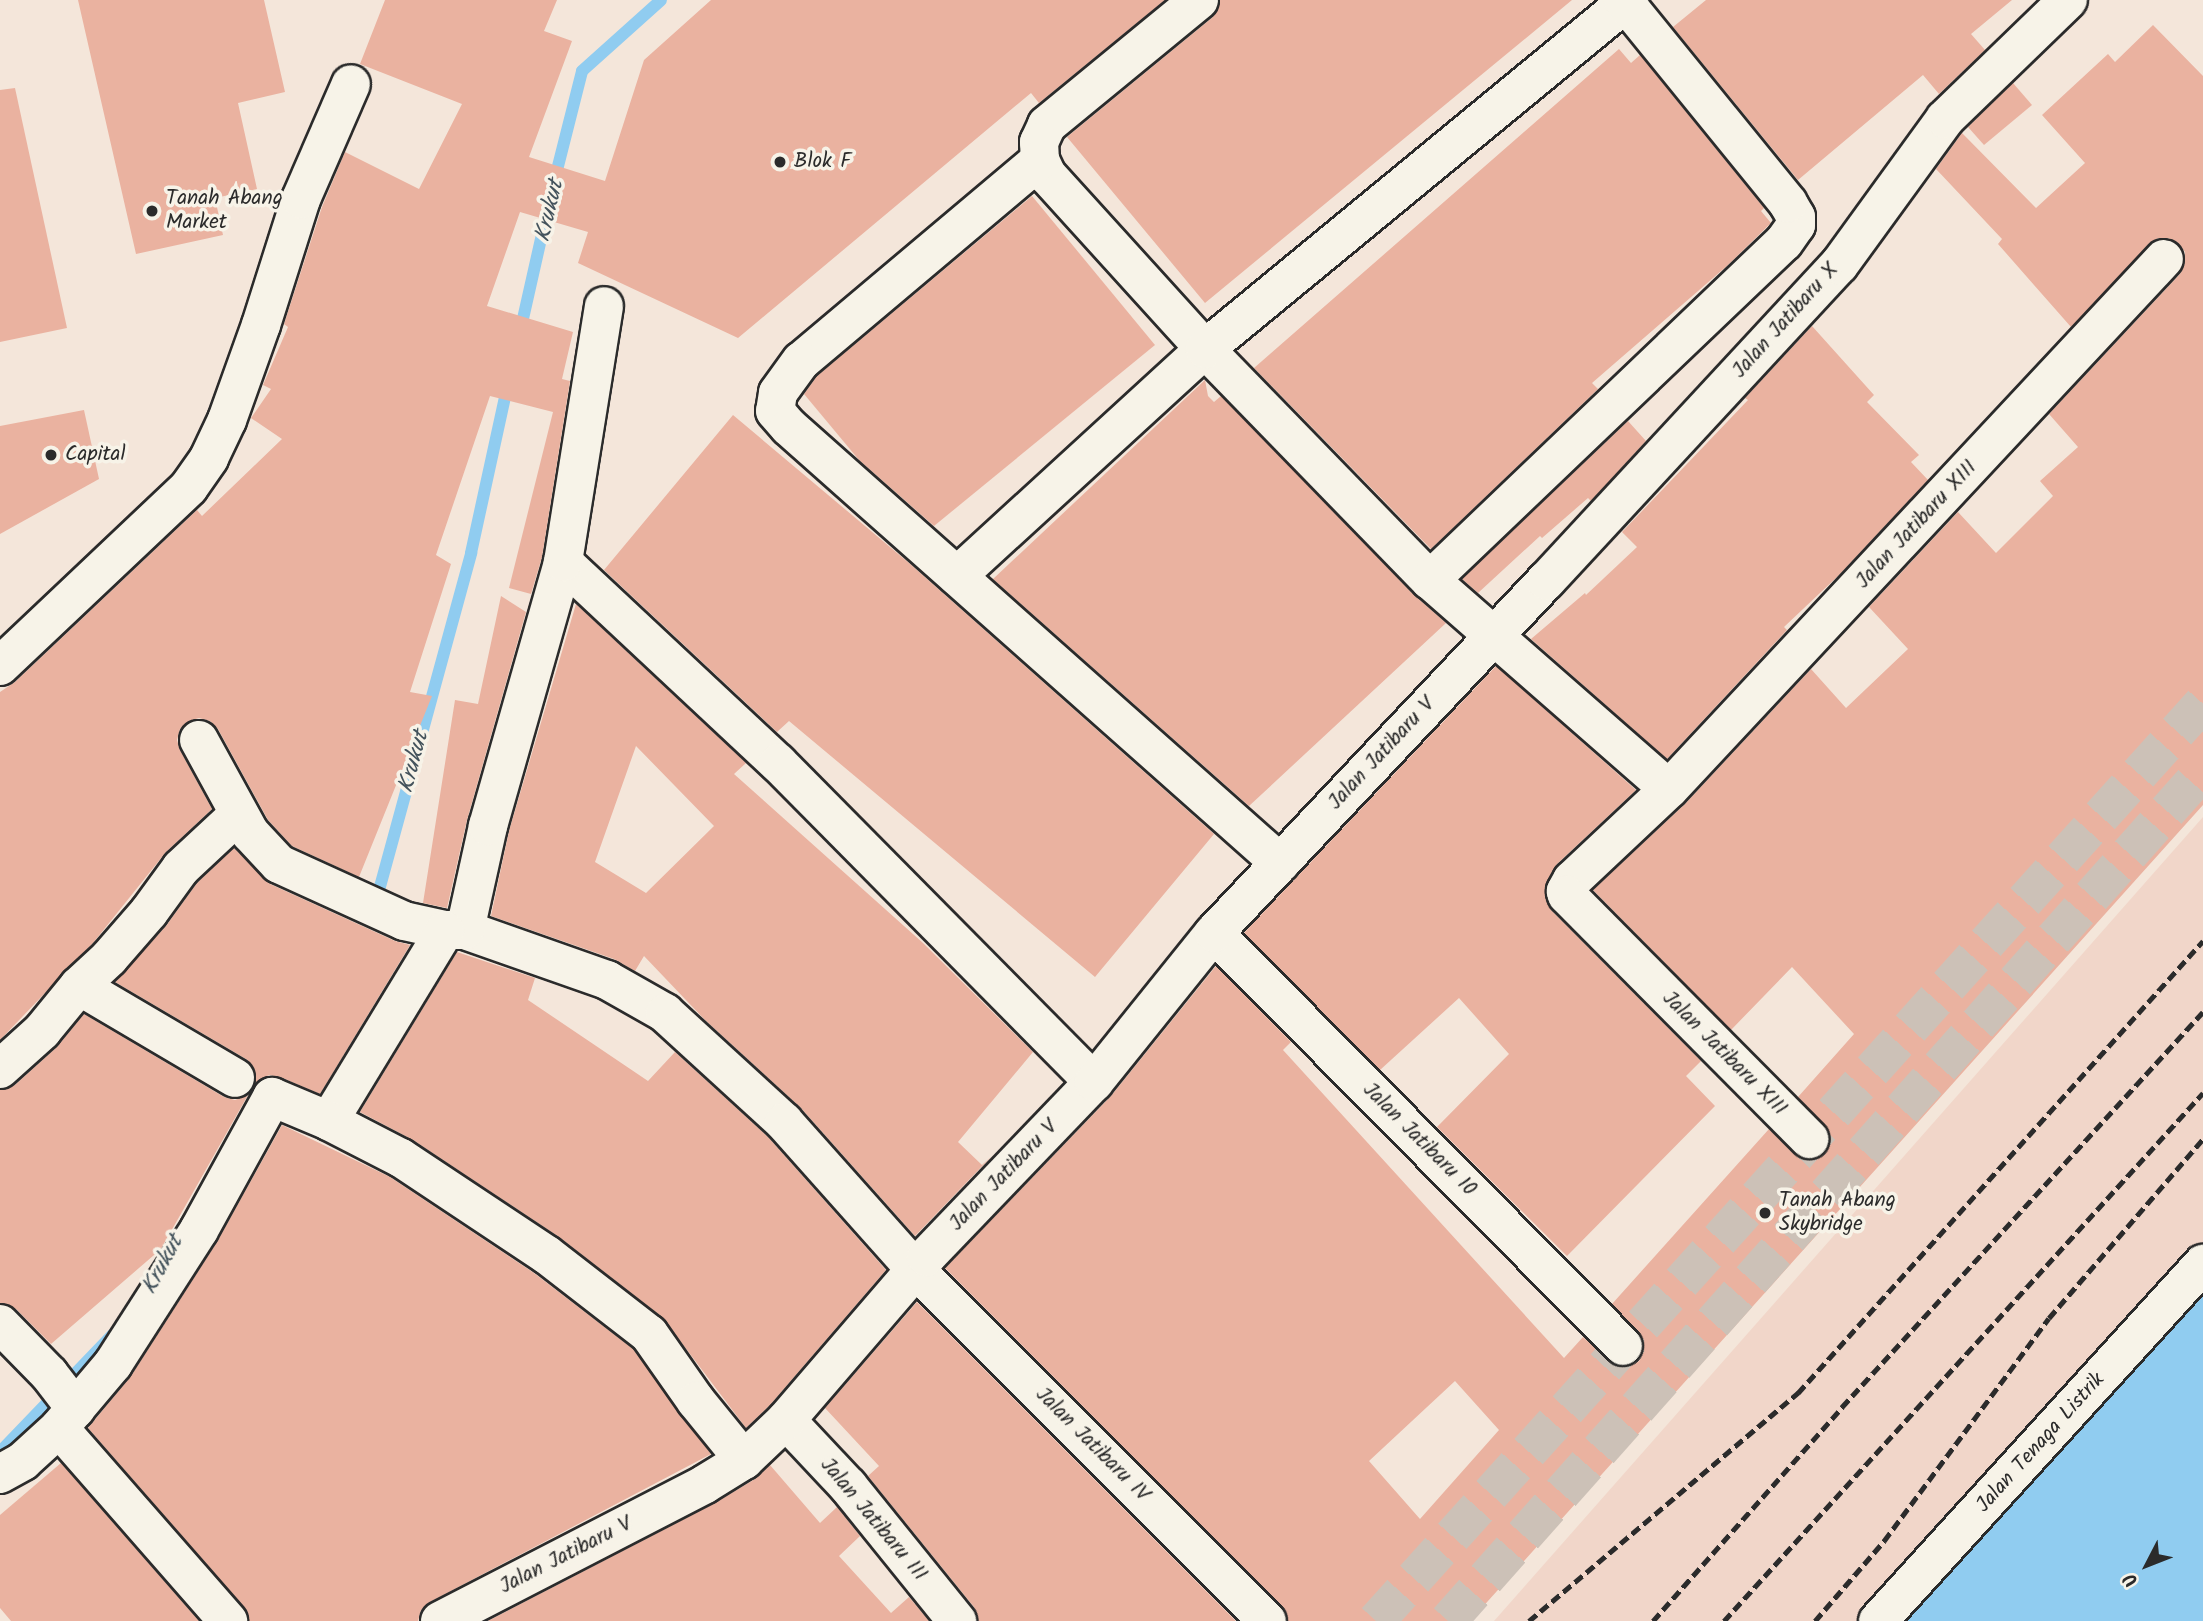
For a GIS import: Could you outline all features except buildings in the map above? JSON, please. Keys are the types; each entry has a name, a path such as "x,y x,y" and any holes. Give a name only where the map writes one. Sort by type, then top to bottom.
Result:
{"street":[{"path":"1199,0 1047,125 1040,142 1040,160 1047,175 1205,349 1430,580 1669,789"},
{"name":"Jalan Jatibaru X","path":"1493,635 1839,264 1945,119 2068,0"},
{"path":"957,576 1205,349 1626,1 1788,203 1796,218 1796,225 1784,242 1430,580"},
{"path":"0,666 189,487 209,458 227,420 261,325 301,200 351,84"},
{"path":"1040,160 801,361 778,393 775,411 789,427 1280,863"},
{"name":"Jalan Jatibaru XIII","path":"1809,1139 1566,891 1572,880 1669,789 2164,258"},
{"path":"329,1121 455,930 488,826 563,562 604,306"},
{"path":"563,562 778,763 1094,1083"},
{"name":"Jalan Jatibaru V","path":"440,1621 705,1484 744,1460 786,1420 916,1270 1094,1083 1214,933 1493,635"},
{"name":"Jalan Jatibaru IV","path":"199,740 239,814 264,851 279,864 404,921 455,930 607,980 665,1013 784,1122 916,1270 1267,1621"},
{"path":"0,1069 42,1031 79,986 149,912 181,868 239,814"},
{"name":"Jalan Jatibaru 10","path":"1214,933 1623,1346"},
{"path":"79,986 235,1078"},
{"path":"0,1474 23,1461 62,1402 113,1364 191,1242 272,1097 329,1121 401,1158 536,1247 649,1334 744,1460"},
{"name":"Jalan Tenaga Listrik","path":"1878,1621 2203,1264"},
{"path":"0,1324 62,1402 106,1486 228,1621"},
{"name":"Jalan Jatibaru III","path":"786,1420 848,1486 957,1621"}],"shaded area":[{"path":"2203,817 2203,1298 1901,1621 1494,1621"}],"water":[{"path":"2203,1295 2203,1621 1905,1621"}],"waterway":[{"name":"Krukut","path":"554,182 582,71 661,0"},
{"name":"Krukut","path":"520,332 549,203"},
{"name":"Krukut","path":"375,905 471,553 508,384"},
{"name":"Krukut","path":"0,1452 113,1334"}],"tunnel":[{"path":"1376,1621 2203,703"},
{"path":"1448,1621 2203,771"}],"railway":[{"path":"1529,1621 1798,1393 2203,941"},
{"path":"1653,1621 1842,1407 2203,1012"},
{"path":"1724,1621 2203,1093"},
{"path":"1815,1621 1884,1541 2049,1318 2203,1139"}],"place":[{"name":"Blok F","path":"780,162"},
{"name":"Tanah Abang Market","path":"152,211"},
{"name":"Capital","path":"51,455"},
{"name":"Tanah Abang Skybridge","path":"1765,1213"}]}
